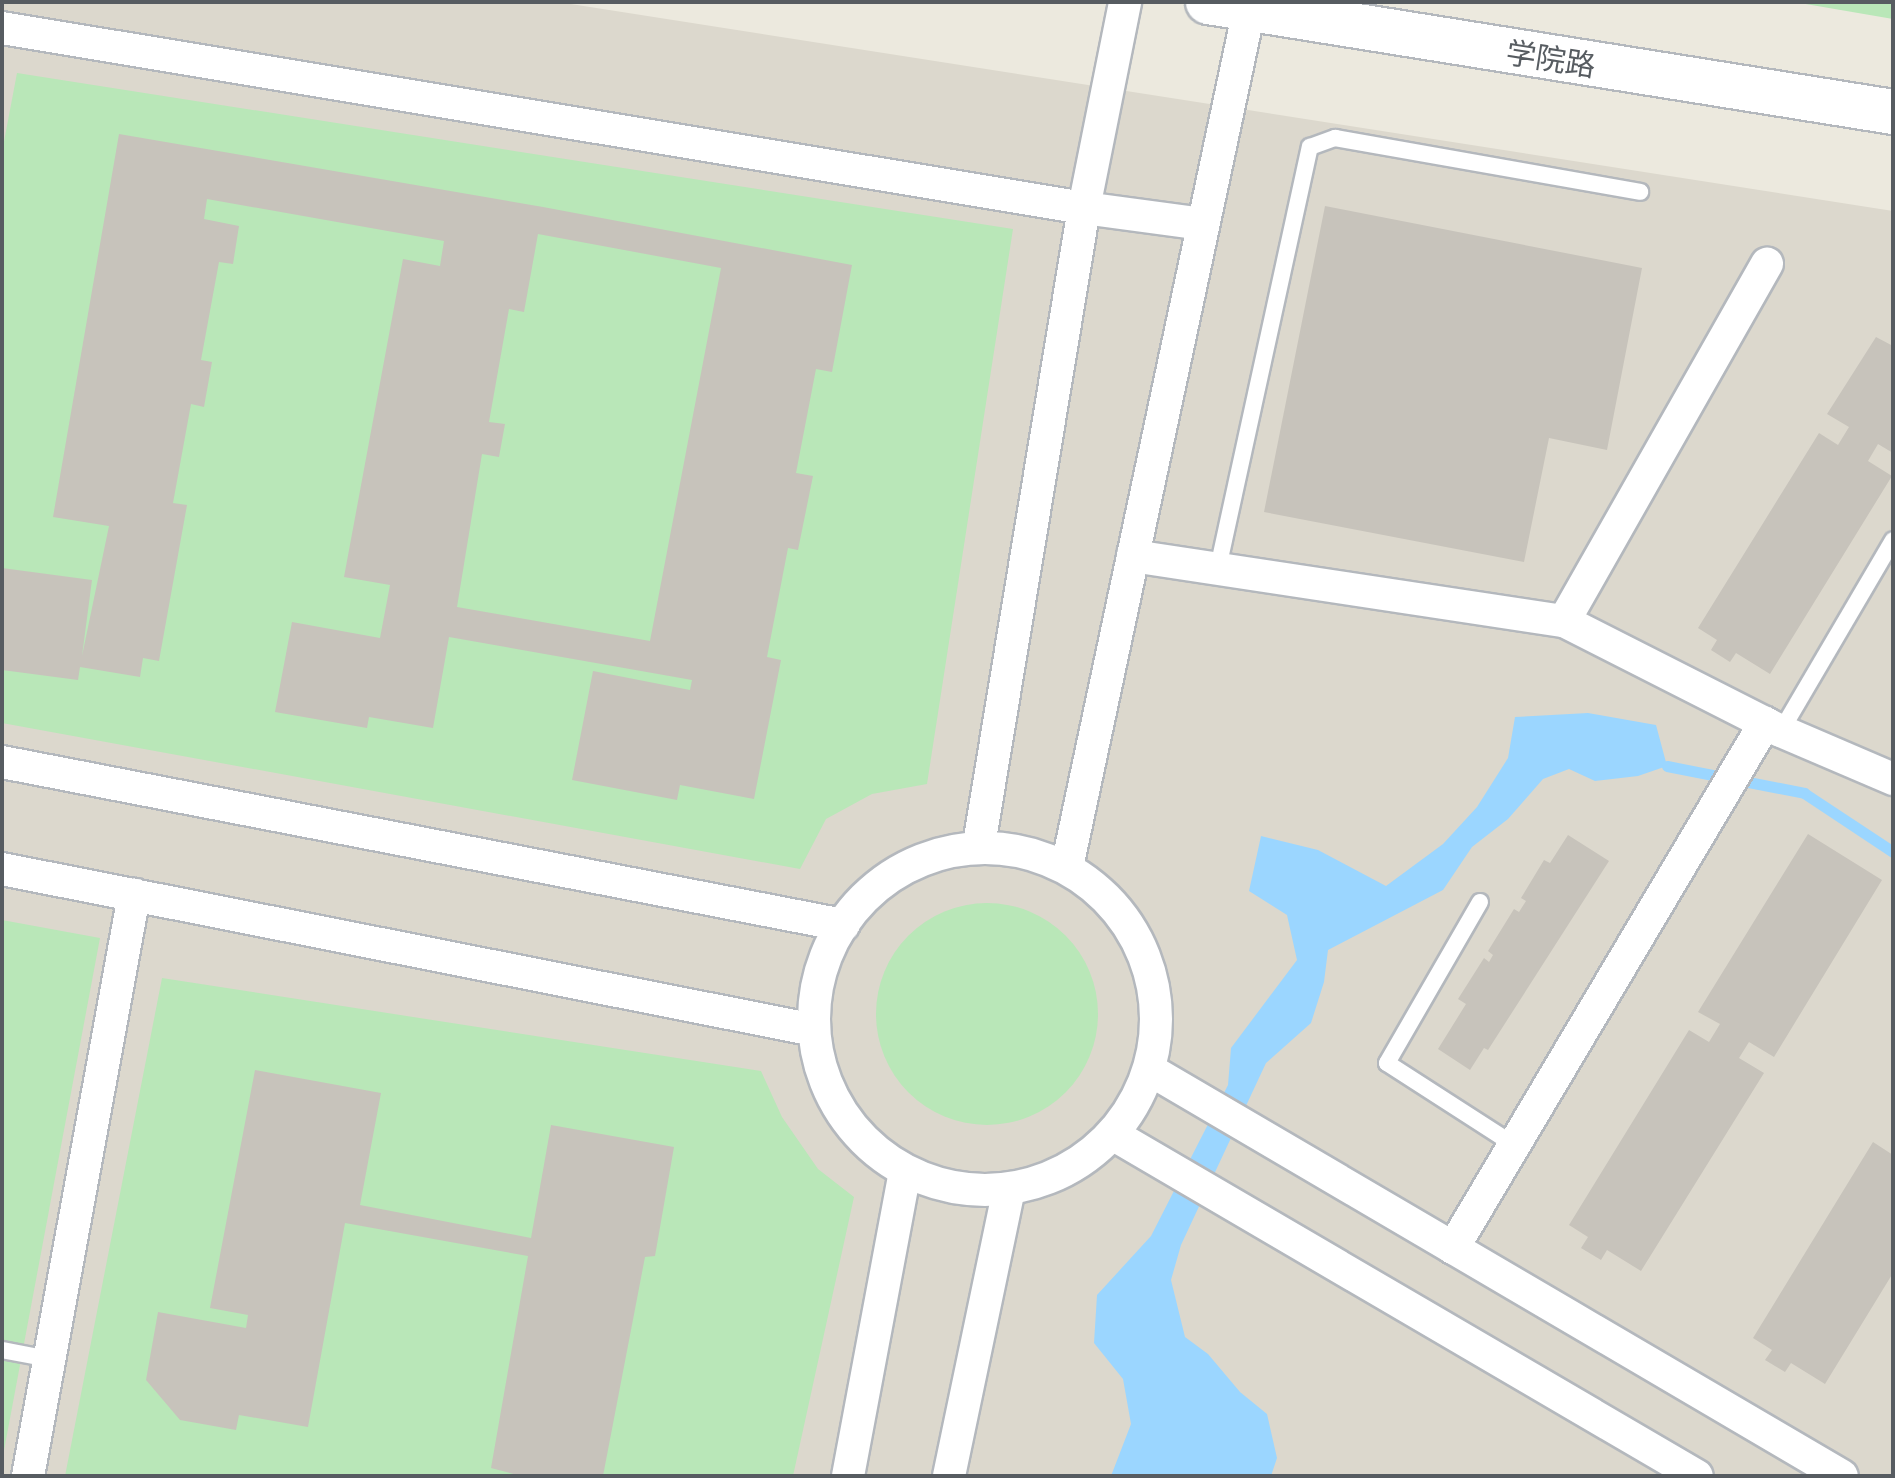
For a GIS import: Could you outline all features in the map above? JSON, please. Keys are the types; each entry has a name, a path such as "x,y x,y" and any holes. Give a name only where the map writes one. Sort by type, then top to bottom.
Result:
{"street":[{"path":"979,845 1084,208 1125,2"},
{"path":"1067,867 1203,224 1229,6"},
{"name":"学院路","path":"1229,6 1893,112"},
{"path":"2,28 1084,208 1203,224"},
{"path":"1564,621 1767,264"},
{"path":"1133,556 1564,621 1773,727 1893,779"},
{"path":"1453,1248 1744,757 1773,727"},
{"path":"2,762 843,925"},
{"path":"979,845 1030,852 1067,867 1105,895 1134,932 1152,976 1157,1023 1150,1070 1114,1135 1089,1156 1036,1184 1008,1193 940,1186 905,1172 864,1143 833,1102 809,1029 826,953 853,909 892,875 939,853 979,845"},
{"path":"2,869 809,1029"},
{"path":"28,1476 134,895"},
{"path":"1150,1070 1842,1476"},
{"path":"1114,1135 1697,1476"},
{"path":"848,1476 905,1172"},
{"path":"949,1476 1008,1193"}],"lane":[{"path":"1218,568 1310,147 1335,138 1640,192"},
{"path":"1773,727 1893,540"},
{"path":"1480,902 1387,1063 1514,1145"},
{"path":"2,1350 49,1359"}],"shaded area":[{"path":"2,2 558,2 1893,211 1893,1476 2,1476"}],"green space":[{"path":"1794,2 1893,2 1893,19"},
{"path":"17,73 1013,229 927,784 872,794 826,819 800,869 2,723 2,152"},
{"path":"987,903 1030,911 1066,935 1090,971 1098,1014 1090,1057 1066,1093 1030,1117 987,1125 944,1117 908,1093 884,1057 876,1014 884,971 908,935 944,911"},
{"path":"2,920 100,938 2,1461"},
{"path":"162,978 761,1071 782,1117 818,1169 854,1197 793,1476 65,1476"}],"water":[{"path":"1588,713 1656,725 1667,766 1638,776 1595,781 1569,769 1543,779 1508,819 1472,847 1443,890 1328,950 1324,982 1311,1023 1266,1063 1181,1245 1171,1280 1185,1337 1208,1354 1240,1392 1267,1414 1277,1458 1271,1476 1111,1476 1131,1424 1123,1379 1094,1343 1097,1295 1151,1236 1228,1085 1231,1048 1297,960 1287,915 1249,891 1261,836 1318,850 1386,886 1443,844 1477,807 1508,758 1515,717"}],"building":[{"path":"119,134 543,207 852,265 832,372 816,369 796,473 813,476 798,550 788,548 767,657 781,660 754,799 680,785 677,800 572,780 593,671 690,690 692,680 449,637 433,728 369,717 367,728 275,712 292,622 380,638 390,585 344,577 403,259 440,266 444,241 207,199 204,219 239,226 233,264 219,262 201,360 212,362 204,407 191,404 173,503 187,505 159,661 143,658 140,677 80,667 78,680 2,670 2,568 92,580 82,656 109,526 53,517","holes":["538,234 721,268 650,641 457,607 482,454 499,457 505,424 489,422 509,309 524,312"]},
{"path":"1325,206 1642,268 1607,450 1549,438 1524,562 1264,512"},
{"path":"1876,337 1893,346 1893,453 1878,444 1868,461 1892,476 1770,674 1736,653 1730,662 1711,650 1717,640 1698,628 1819,433 1838,445 1849,427 1827,414"},
{"path":"1808,834 1882,880 1774,1057 1749,1042 1739,1058 1764,1073 1641,1271 1607,1250 1601,1260 1581,1248 1588,1237 1569,1225 1689,1030 1709,1042 1720,1024 1698,1012"},
{"path":"1568,835 1609,861 1488,1050 1484,1048 1470,1070 1438,1049 1466,1004 1458,999 1484,958 1489,962 1493,955 1488,951 1514,909 1519,912 1526,901 1521,898 1544,860 1550,863"},
{"path":"255,1070 381,1093 360,1205 531,1238 551,1125 674,1147 655,1256 645,1257 603,1476 521,1476 491,1468 528,1256 345,1223 308,1427 239,1415 236,1430 180,1420 146,1380 158,1312 246,1328 248,1315 210,1308"},
{"path":"1873,1142 1893,1155 1893,1273 1825,1384 1791,1363 1785,1372 1765,1360 1772,1350 1753,1338"}],"waterway":[{"path":"1667,766 1804,793 1893,852"}]}
